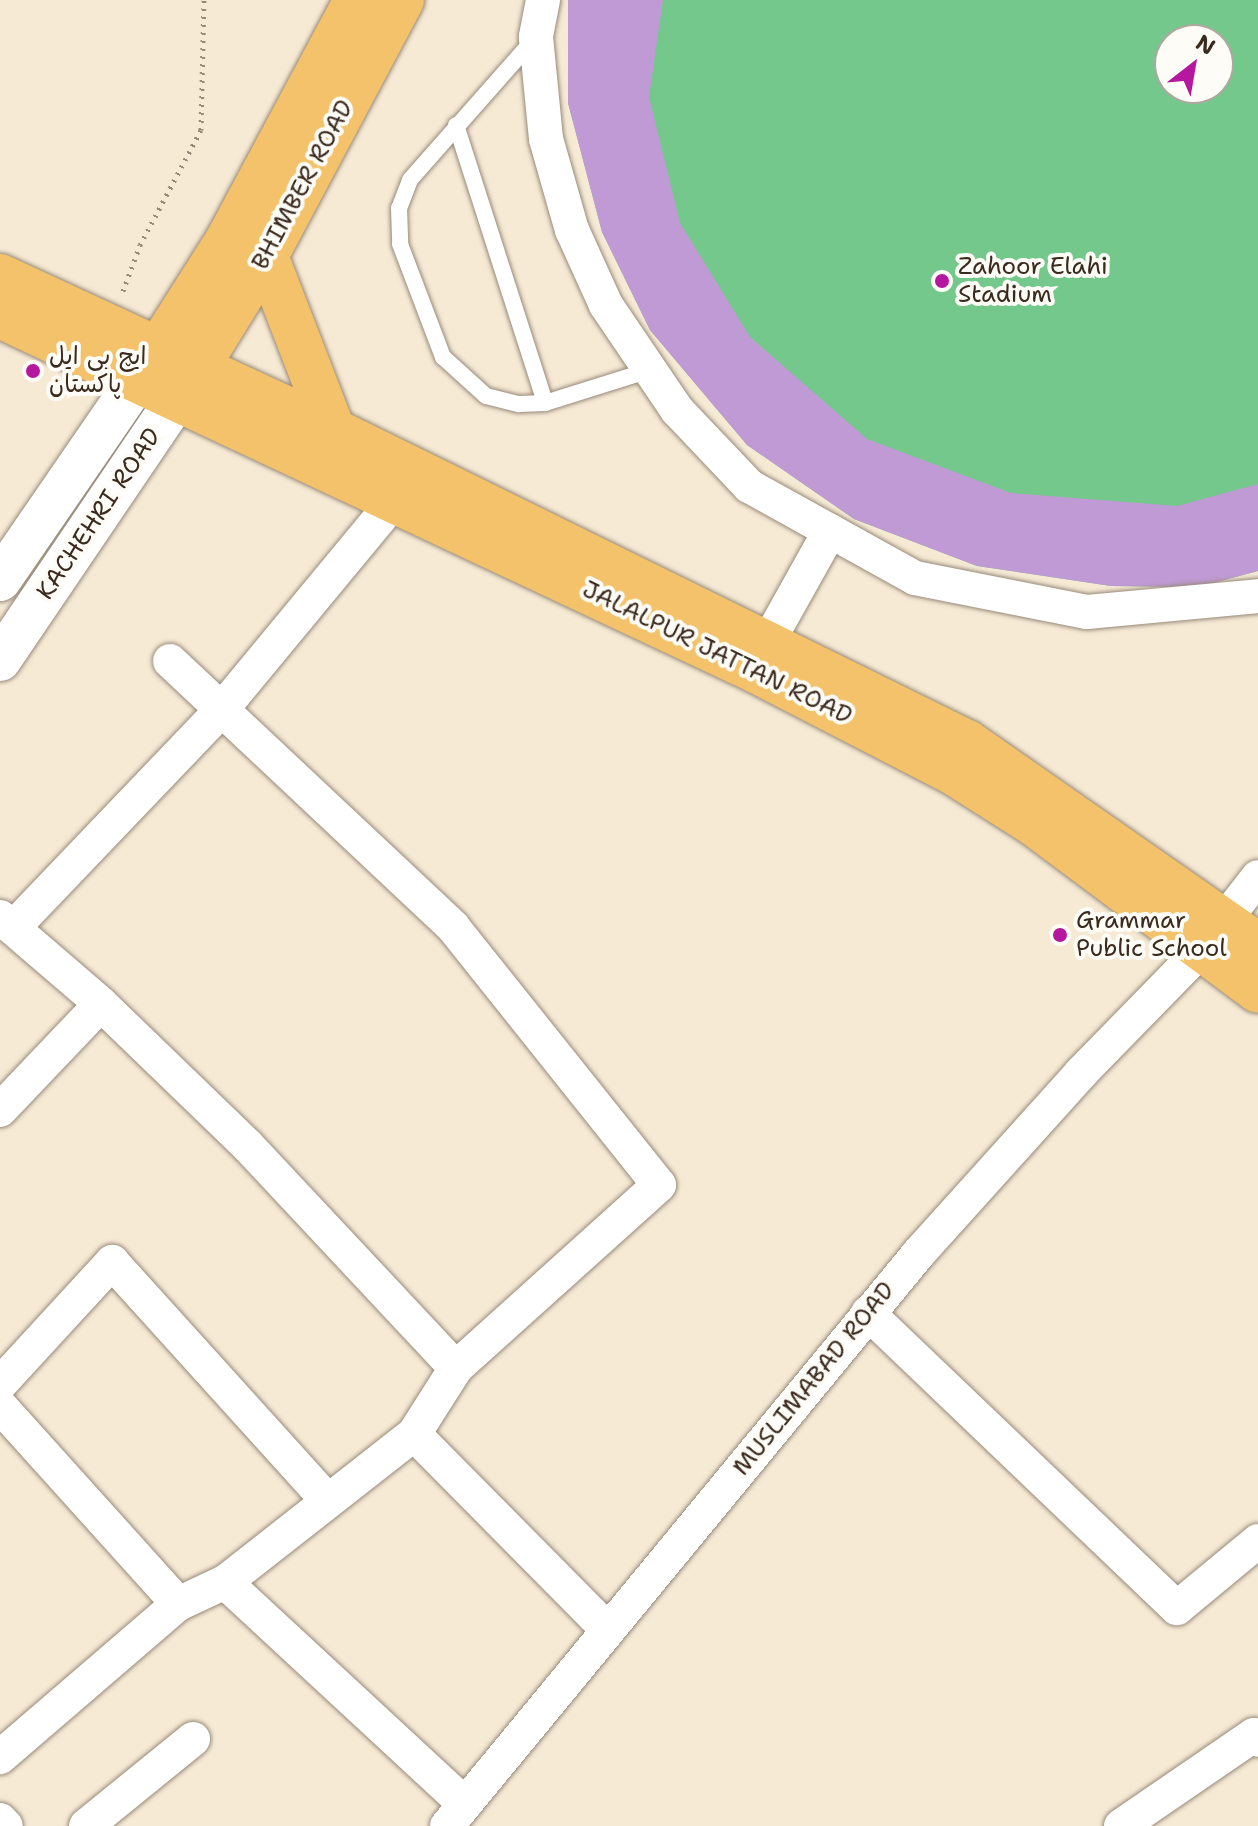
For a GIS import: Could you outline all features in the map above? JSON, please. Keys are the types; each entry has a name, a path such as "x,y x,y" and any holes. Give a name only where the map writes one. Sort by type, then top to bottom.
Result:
{"main road":[{"name":"BHIMBER ROAD","path":"148,364 228,239 356,0"},
{"name":"BHIMBER ROAD","path":"189,382 266,256 402,0"},
{"path":"266,256 333,430"},
{"path":"0,276 110,326 148,364"},
{"path":"0,316 148,364"},
{"name":"JALALPUR JATTAN ROAD","path":"148,364 189,382 333,430 769,640 967,742 1228,938 1258,991"},
{"name":"JALALPUR JATTAN ROAD","path":"189,382 395,500 756,671 952,772 1228,938"}],"street":[{"path":"543,0 536,37 546,139 572,230 606,305 677,410 749,486 915,578 1087,612 1258,596"},
{"name":"KACHEHRI ROAD","path":"0,580 148,364"},
{"name":"KACHEHRI ROAD","path":"0,660 189,382"},
{"path":"395,500 222,709 6,923 101,1004 248,1146 456,1368"},
{"path":"769,640 830,531"},
{"path":"0,1757 178,1604 225,1582 414,1434 456,1368 659,1185 453,927 292,780 170,661"},
{"name":"MUSLIMABAD ROAD","path":"458,1818 868,1313 1081,1073 1228,938 1258,877"},
{"path":"0,1110 101,1004"},
{"path":"0,1384 112,1262 328,1501"},
{"path":"868,1313 1177,1608 1258,1541"},
{"path":"0,1406 178,1604"},
{"path":"414,1434 608,1630"},
{"path":"225,1582 458,1818"},
{"path":"1133,1822 1254,1735 1258,1740"},
{"path":"86,1826 193,1739"},
{"path":"0,1820 6,1826"}],"lane":[{"path":"536,37 410,180 399,208 400,244 443,357 462,379 486,396 519,404 545,403 650,370"},
{"path":"456,125 545,403"}],"path":[{"path":"110,326 140,245 201,130 204,0"}],"green space":[{"name":"Zahoor Elahi Stadium","path":"568,0 1258,0 1258,571 1198,587 1111,586 977,566 854,519 747,445 650,330 602,232 568,103"}],"building":[{"path":"568,0 663,0 649,97 680,223 750,337 867,439 1011,493 1177,506 1258,484 1258,571 1198,587 1111,586 977,566 854,519 747,445 650,330 602,232 568,103"}],"place":[{"name":"Zahoor Elahi Stadium","path":"942,281"},
{"name":"ایچ بی ایل پاکستان","path":"33,371"},
{"name":"Grammar Public School","path":"1060,935"}]}
